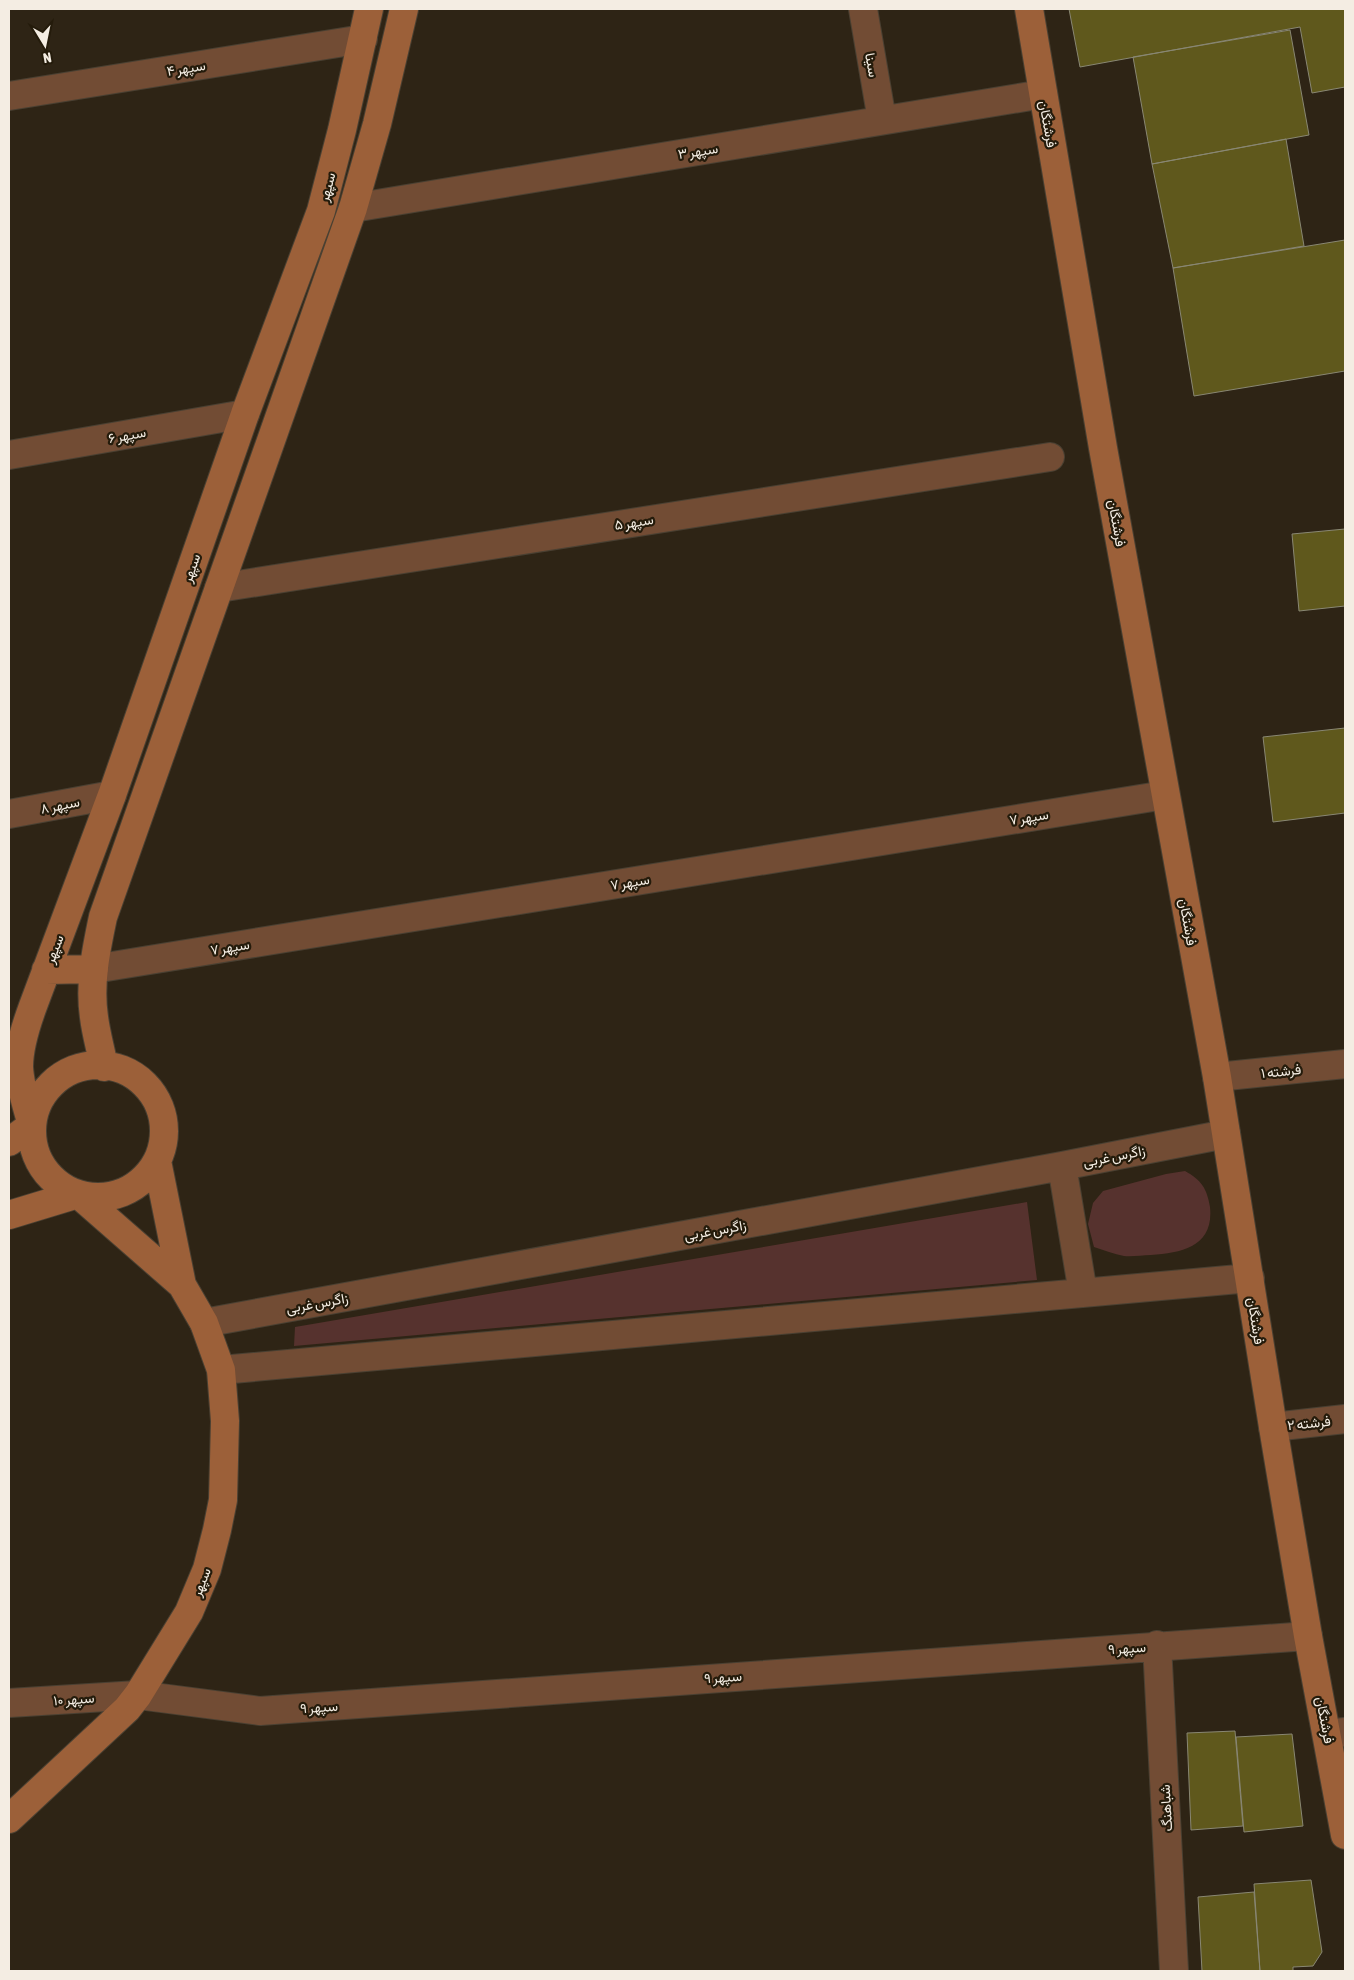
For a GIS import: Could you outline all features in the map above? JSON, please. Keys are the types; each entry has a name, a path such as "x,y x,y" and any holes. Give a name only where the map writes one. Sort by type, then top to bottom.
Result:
{"street":[{"name":"سپهر","path":"32,1125 19,1067 22,1038 112,795 245,414 320,211 342,130 369,9"},
{"path":"104,1067 94,1016 95,952 103,917 353,208 377,124 404,9"},
{"name":"سینا","path":"863,9 882,120"},
{"name":"فرشتگان","path":"1029,9 1103,448 1217,1077 1272,1426 1308,1636 1336,1733 1345,1835"},
{"path":"363,39 398,35"},
{"name":"سپهر ۴","path":"9,96 363,39"},
{"name":"سپهر ۳","path":"353,208 1043,94"},
{"path":"320,211 353,208"},
{"path":"245,414 280,416"},
{"name":"سپهر ۶","path":"9,455 245,414"},
{"name":"سپهر ۵","path":"219,588 1050,457"},
{"path":"182,593 219,588"},
{"path":"112,795 146,791"},
{"name":"سپهر ۸","path":"9,814 112,795"},
{"name":"سپهر ۷","path":"94,969 1165,795"},
{"path":"46,970 94,969"},
{"name":"فرشته ۱","path":"1217,1077 1345,1064"},
{"path":"9,1215 78,1194 94,1197 110,1196 125,1192 144,1179 158,1161 164,1140 163,1116 154,1096 139,1079 119,1068 96,1065 74,1070 58,1079 46,1092 37,1108 32,1125 34,1148 43,1168 59,1184 78,1194 182,1285"},
{"path":"9,1142 32,1125"},
{"name":"زاگرس غربی","path":"204,1323 1062,1166 1226,1134"},
{"path":"158,1161 182,1285"},
{"path":"1062,1166 1083,1293"},
{"path":"221,1370 1250,1278"},
{"name":"سپهر","path":"9,1819 106,1730 138,1695 189,1612 207,1568 218,1530 223,1500 224,1421 221,1370 204,1323 182,1285"},
{"name":"فرشته ۲","path":"1272,1426 1345,1418"},
{"name":"سپهر ۹","path":"138,1695 260,1711 1308,1636"},
{"name":"شباهنگ","path":"1157,1646 1174,1971"},
{"name":"سپهر ۱۰","path":"9,1703 138,1695"}],"shaded area":[{"path":"1185,1171 1202,1185 1209,1200 1210,1220 1207,1231 1202,1239 1185,1249 1151,1255 1124,1256 1094,1247 1088,1224 1093,1203 1103,1191 1166,1174"},
{"path":"1027,1202 1037,1280 294,1346 295,1327"}],"building":[{"path":"1069,9 1345,9 1345,87 1312,93 1300,27 1080,67"},
{"path":"1290,30 1309,135 1152,164 1133,57"},
{"path":"1286,139 1304,246 1173,268 1152,164"},
{"path":"1345,240 1345,371 1194,396 1173,268"},
{"path":"1345,529 1345,606 1299,611 1292,534"},
{"path":"1345,728 1345,813 1273,822 1263,737"},
{"path":"1235,1731 1243,1826 1191,1830 1187,1733"},
{"path":"1292,1734 1303,1826 1244,1832 1236,1737"},
{"path":"1311,1880 1322,1952 1313,1966 1293,1967 1293,1971 1260,1971 1254,1884"},
{"path":"1254,1892 1260,1971 1202,1971 1198,1897"}]}
